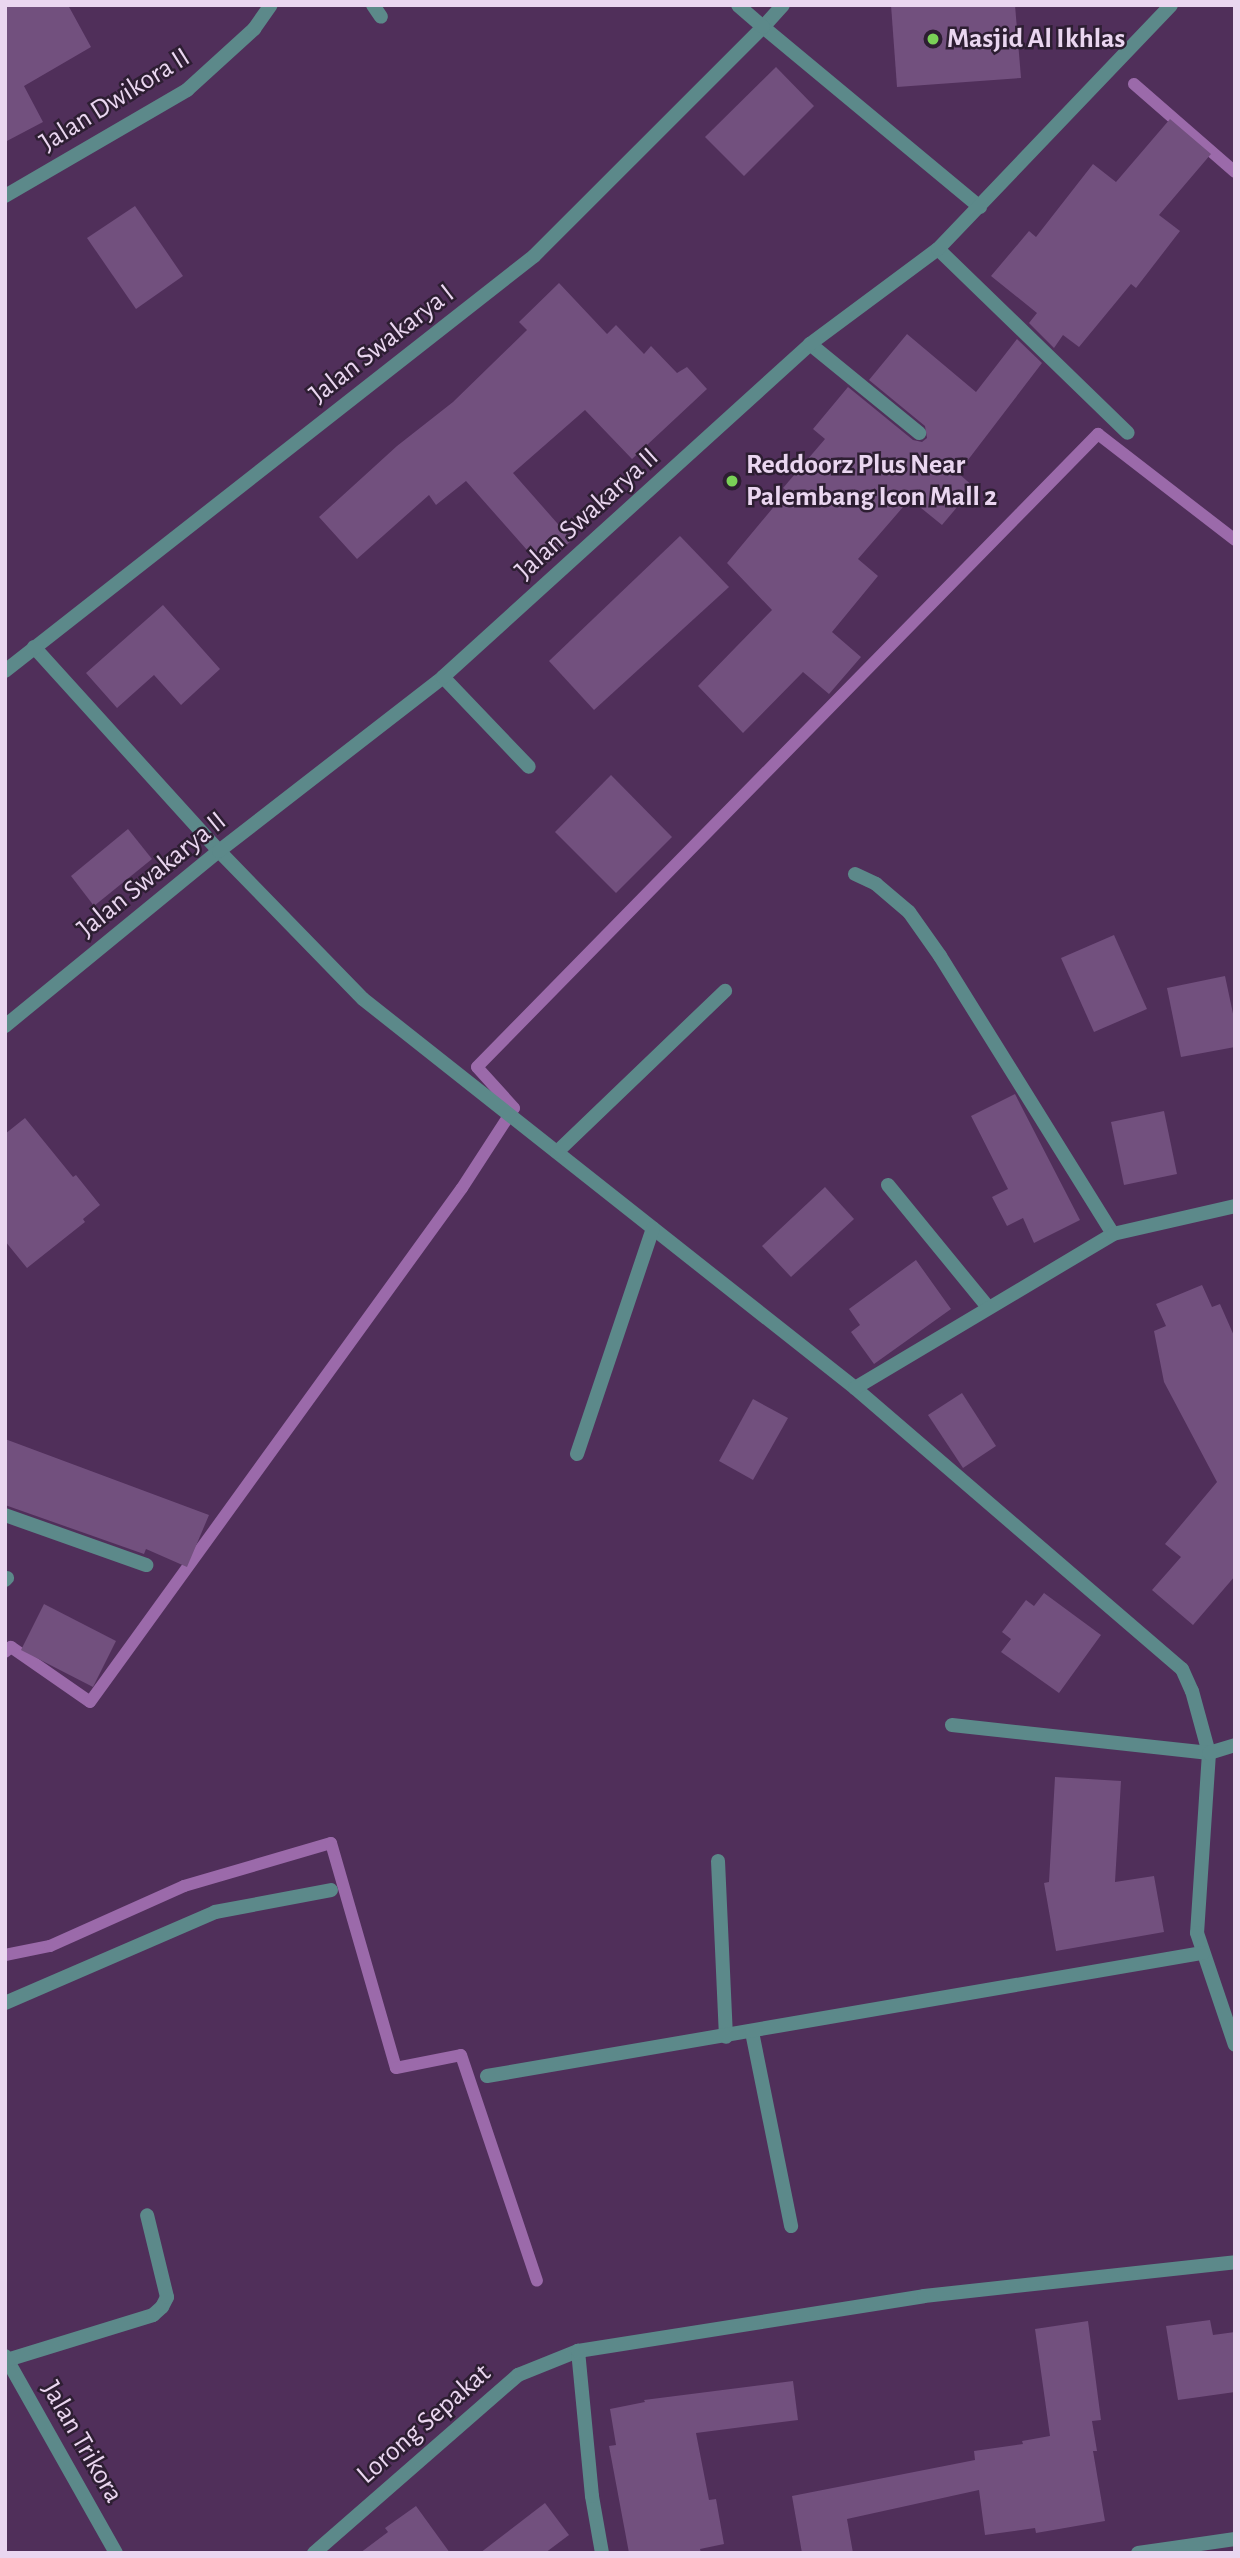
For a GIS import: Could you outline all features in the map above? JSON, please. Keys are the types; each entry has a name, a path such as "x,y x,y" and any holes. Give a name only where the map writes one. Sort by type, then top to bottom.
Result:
{"street":[{"name":"Jalan Dwikora II","path":"5,196 187,90 254,29 271,5"},
{"path":"738,5 979,207"},
{"name":"Jalan Swakarya I","path":"5,671 534,256 783,5"},
{"name":"Jalan Swakarya II","path":"5,1026 219,851 443,677 810,344 938,249 1171,5"},
{"path":"938,249 1128,433"},
{"path":"810,344 919,433"},
{"path":"34,647 219,851 363,999 855,1388 1182,1669 1192,1691 1209,1753 1198,1933 1202,1954 1235,2045"},
{"path":"443,677 529,767"},
{"path":"855,874 892,896 917,923 1113,1234"},
{"path":"557,1152 725,991"},
{"path":"888,1185 988,1307"},
{"path":"855,1388 1113,1234 1235,1206"},
{"path":"577,1454 653,1228"},
{"path":"5,1515 145,1565"},
{"path":"952,1725 1209,1753 1235,1745"},
{"path":"718,1861 726,2037"},
{"path":"5,2003 215,1912 331,1890"},
{"path":"487,2076 1202,1954"},
{"path":"752,2032 791,2226"},
{"path":"6,2358 153,2315 162,2307 167,2297 147,2215"},
{"name":"Lorong Sepakat","path":"314,2553 518,2375 578,2351 924,2297 1235,2262"},
{"path":"578,2351 592,2496 602,2553"},
{"name":"Jalan Trikora","path":"6,2358 116,2553"},
{"path":"1138,2553 1235,2539"}],"building":[{"path":"5,5 68,5 91,47 24,86 43,122 5,142"},
{"path":"891,5 1015,5 1021,78 897,87"},
{"path":"776,67 814,106 744,176 705,137"},
{"path":"1170,119 1211,154 1159,215 1180,231 1136,288 1131,284 1079,347 1063,335 1054,348 1029,323 1037,313 991,276 1029,231 1036,237 1093,164 1116,182"},
{"path":"135,206 183,276 136,309 87,238"},
{"path":"559,283 607,334 616,325 644,354 651,346 677,373 687,367 707,389 632,459 585,410 513,473 572,540 542,567 466,481 436,505 429,495 357,559 319,517 397,446 453,402 527,330 519,322"},
{"path":"907,334 976,392 1017,339 1042,363 958,473 974,487 942,525 910,499 858,559 878,576 832,632 861,657 829,694 803,672 743,733 698,686 772,610 727,563 787,491 783,488 825,439 813,429 848,387 913,440 922,442 927,438 925,426 869,380"},
{"path":"680,536 729,587 594,710 549,661"},
{"path":"163,605 220,669 181,705 154,675 117,708 86,673"},
{"path":"611,775 672,837 616,893 555,832"},
{"path":"128,829 152,859 94,906 71,876"},
{"path":"1114,935 1147,1009 1094,1032 1061,958"},
{"path":"1225,976 1235,1023 1235,1047 1181,1057 1167,988"},
{"path":"1015,1094 1080,1220 1034,1243 1023,1218 1007,1226 992,1197 1008,1189 971,1116"},
{"path":"1164,1111 1177,1174 1124,1185 1111,1122"},
{"path":"25,1118 73,1177 76,1175 100,1205 83,1219 85,1222 27,1268 5,1241 5,1134"},
{"path":"825,1187 854,1219 791,1277 762,1246"},
{"path":"916,1260 951,1309 874,1364 851,1332 860,1325 849,1309"},
{"path":"1202,1285 1212,1307 1220,1304 1235,1338 1235,1576 1193,1625 1152,1590 1181,1557 1165,1544 1217,1482 1164,1382 1154,1331 1166,1326 1156,1304"},
{"path":"962,1393 996,1446 963,1468 928,1415"},
{"path":"753,1399 788,1418 753,1480 719,1461"},
{"path":"5,1439 209,1515 187,1567 146,1549 144,1554 5,1505"},
{"path":"1044,1593 1101,1635 1059,1693 1001,1652 1011,1639 1002,1632 1026,1600 1034,1606"},
{"path":"44,1604 116,1641 93,1687 21,1650"},
{"path":"1055,1777 1121,1781 1115,1882 1154,1876 1164,1932 1056,1951 1044,1883 1049,1882"},
{"path":"1210,2320 1213,2335 1235,2332 1235,2392 1178,2400 1166,2326"},
{"path":"1088,2321 1101,2420 1092,2421 1097,2451 1093,2451 1105,2521 1036,2533 1035,2528 985,2535 979,2490 847,2519 853,2553 802,2553 792,2496 975,2460 974,2451 1023,2444 1022,2441 1050,2436 1035,2329"},
{"path":"793,2381 798,2420 696,2433 709,2500 716,2499 724,2544 700,2549 701,2553 629,2553 609,2446 616,2445 610,2409 645,2402 644,2400"},
{"path":"545,2503 569,2535 545,2553 480,2553"},
{"path":"416,2506 450,2553 360,2553 388,2532 385,2528"}],"waterway":[{"path":"1134,84 1235,172"},
{"path":"5,1652 11,1647 90,1702 462,1188 514,1108 477,1067 1098,434 1235,540"},
{"path":"5,1955 50,1946 184,1886 331,1843 396,2068 461,2055 537,2281"}],"place":[{"name":"Masjid Al Ikhlas","path":"933,39"},
{"name":"Reddoorz Plus Near Palembang Icon Mall 2","path":"732,481"}]}
